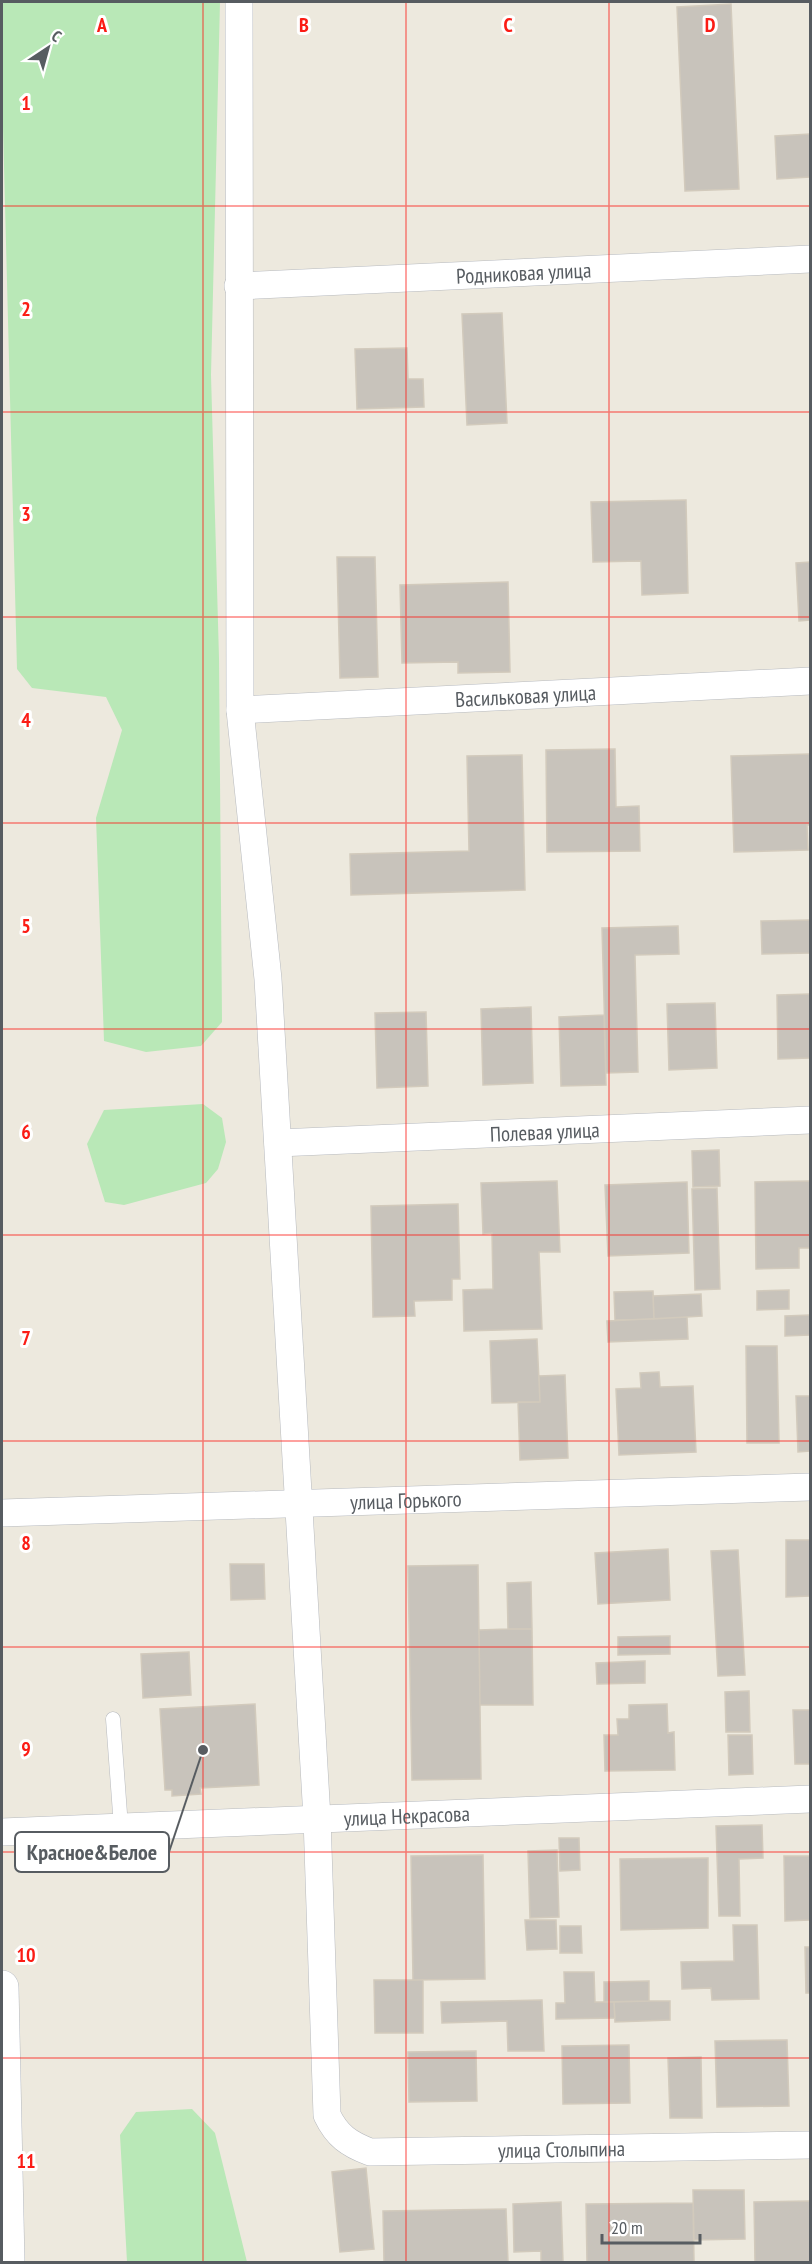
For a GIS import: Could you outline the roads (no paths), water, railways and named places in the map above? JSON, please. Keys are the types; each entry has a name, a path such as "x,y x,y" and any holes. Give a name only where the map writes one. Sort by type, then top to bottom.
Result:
{"street":[{"path":"239,2 240,710 268,979 316,1818"},
{"name":"Родниковая улица","path":"238,286 810,259"},
{"name":"Васильковая улица","path":"240,710 810,681"},
{"name":"Полевая улица","path":"278,1143 810,1120"},
{"name":"улица Горького","path":"2,1513 810,1487"},
{"name":"улица Некрасова","path":"2,1832 810,1799"},
{"name":"улица Столыпина","path":"316,1818 327,2115 335,2131 349,2144 370,2152 810,2145"},
{"path":"2,1987 8,2262"}],"lane":[{"path":"113,1719 121,1827"}],"place":[{"name":"Красное&Белое","path":"203,1750"}]}
